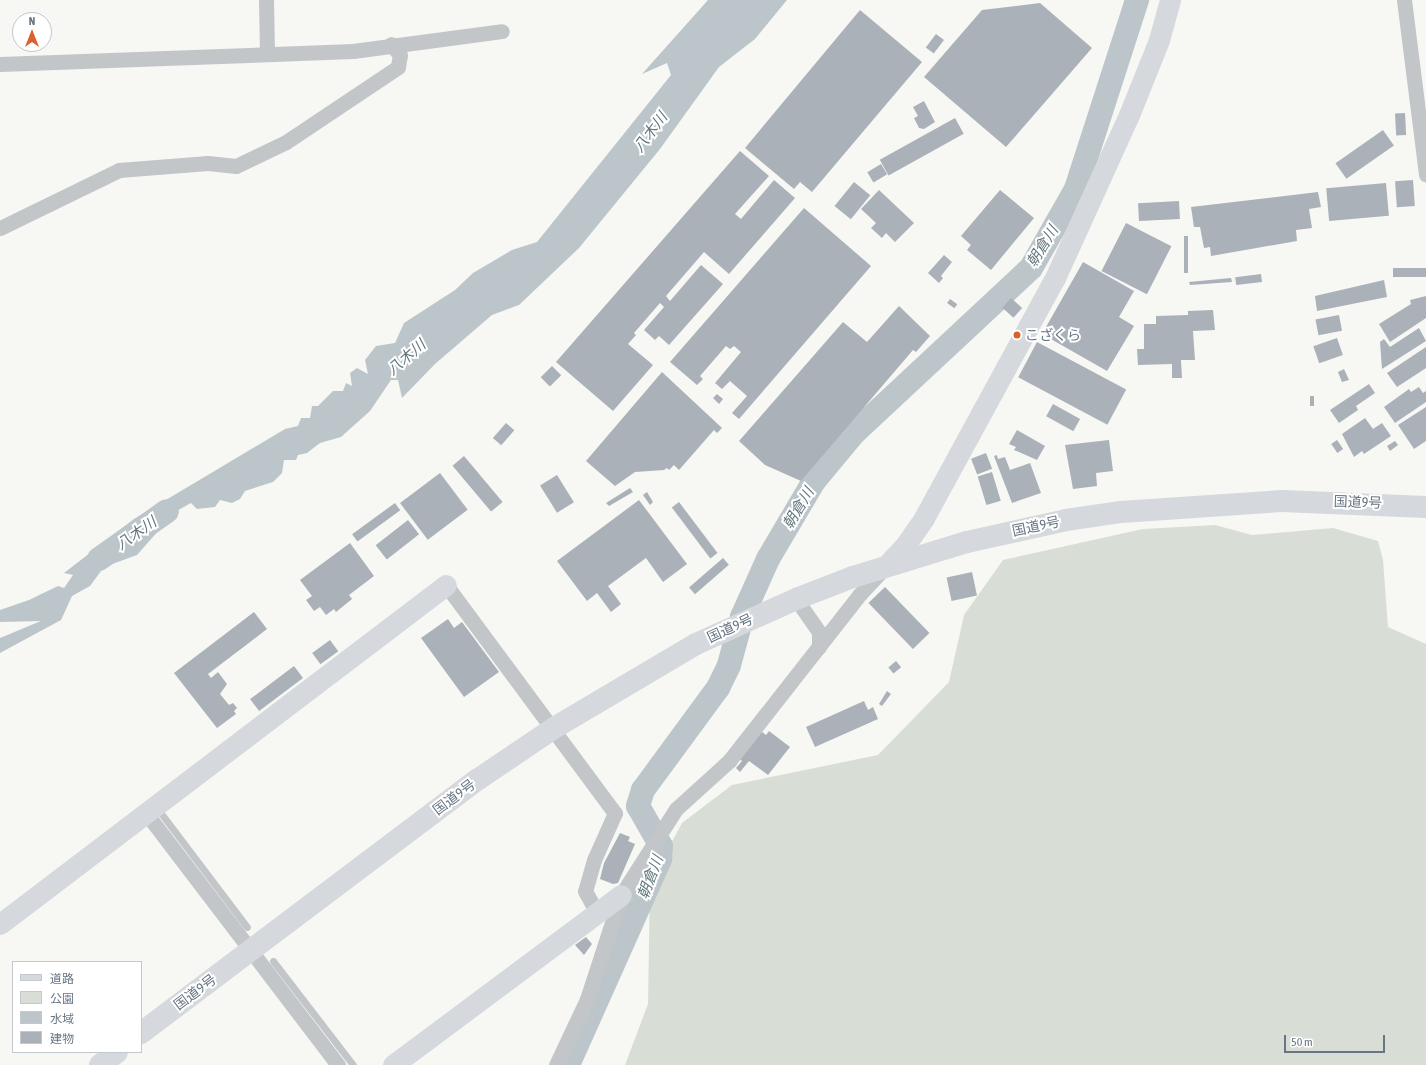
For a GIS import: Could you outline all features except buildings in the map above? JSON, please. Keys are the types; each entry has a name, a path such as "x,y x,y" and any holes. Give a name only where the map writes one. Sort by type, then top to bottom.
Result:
{"highway":[{"name":"国道9号","path":"142,1032 477,780 554,728 636,678 724,630 796,599 886,566 1016,530 1128,511 1282,501 1426,507"},
{"path":"100,1065 116,1053"}],"street":[{"path":"266,0 268,54"},
{"path":"556,1065 587,999 621,895 676,809 729,761 819,647 886,566 904,547 924,518 1055,278 1129,115 1159,40 1170,0"},
{"path":"1404,0 1424,144 1426,175"},
{"path":"0,64 353,51 391,44 502,31"},
{"path":"0,228 119,170 208,163 236,166 286,142 398,67 400,55 391,44"},
{"path":"0,924 446,585 554,728 615,813 594,860 585,891 597,913"},
{"path":"796,599 819,632 819,647"},
{"path":"151,810 251,949 338,1065"},
{"path":"393,1065 621,895"}],"lane":[{"path":"151,810 247,927"},
{"path":"273,961 353,1065"}],"green space":[{"path":"1215,525 1252,535 1333,528 1378,541 1383,560 1388,627 1426,644 1426,1065 625,1065 648,1004 650,882 682,823 732,785 878,755 949,682 964,615 1003,560 1143,529"}],"water":[{"path":"708,0 787,0 755,39 719,67 660,149 579,248 519,305 492,315 435,364 402,398 398,380 391,380 370,411 341,437 320,443 307,453 298,455 296,460 284,460 282,473 273,482 245,491 240,499 232,503 220,500 215,507 197,509 191,503 175,512 137,555 104,567 90,586 72,596 61,620 0,653 0,638 41,621 0,622 0,610 29,600 58,586 64,588 73,575 64,573 134,519 285,429 298,426 301,418 310,418 312,406 318,406 333,391 343,391 346,383 352,386 350,373 357,368 368,374 365,360 376,346 395,343 404,323 455,290 473,273 512,250 537,242 671,75 667,63 642,74","holes":["140,527 141,539 136,545 126,544 128,535"]}],"waterway":[{"name":"朝倉川","path":"568,1065 660,859 661,846 638,806 643,790 718,688 729,665 742,617 768,559 814,481 853,434 1031,268 1076,189 1137,0"},
{"name":"八木川","path":"99,559 167,511"}],"place":[{"name":"こざくら","path":"1017,335"}]}
